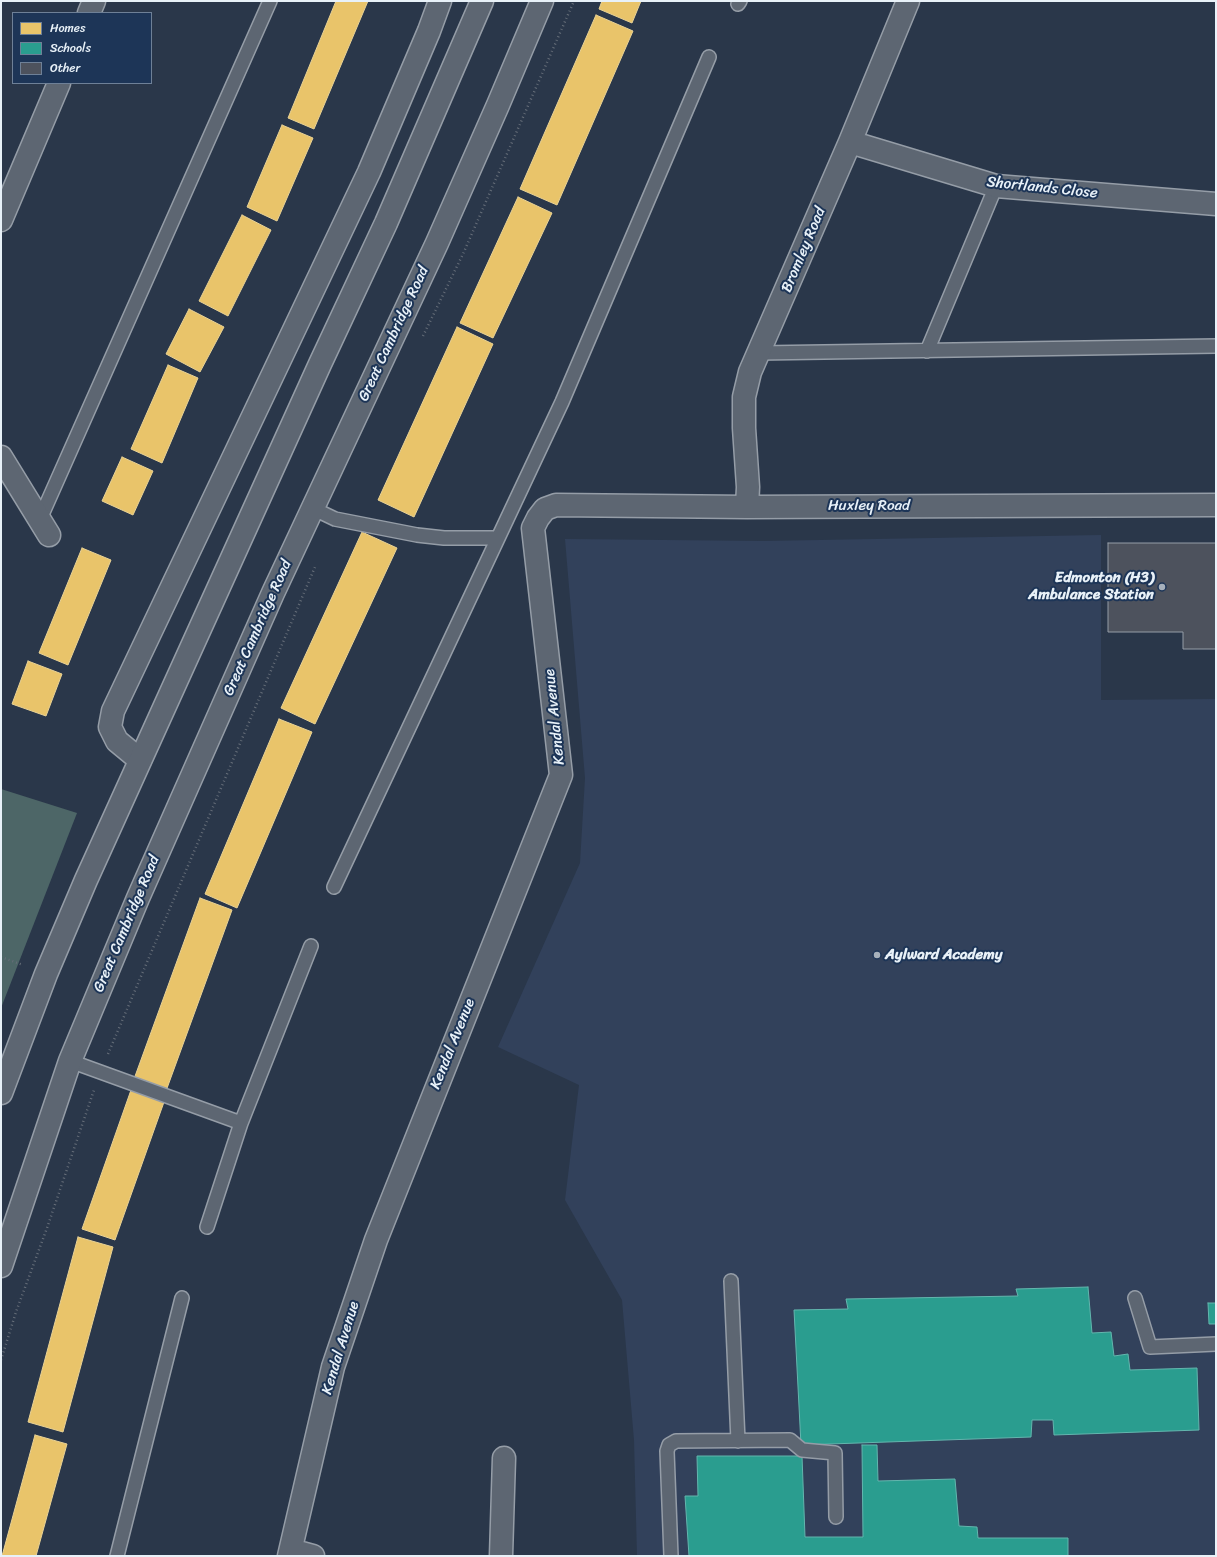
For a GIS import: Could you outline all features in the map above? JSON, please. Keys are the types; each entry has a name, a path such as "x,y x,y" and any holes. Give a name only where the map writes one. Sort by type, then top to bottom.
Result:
{"main road":[{"path":"89,12 94,1"},
{"path":"140,760 117,741 110,728 113,711 369,172 429,31 440,1"},
{"path":"1,1093 49,966 86,880 313,378 386,223 482,1"},
{"name":"Great Cambridge Road","path":"1,1266 70,1061 138,898 312,508 437,243 542,1"},
{"name":"Bromley Road","path":"747,507 748,486 744,428 744,397 750,372 850,142 908,1"},
{"path":"1,220 59,84"},
{"name":"Shortlands Close","path":"850,142 996,186 1216,204"},
{"path":"1,457 44,527"},
{"name":"Huxley Road","path":"533,528 545,509 556,505 747,507 1216,505"},
{"name":"Kendal Avenue","path":"290,1553 333,1367 376,1240 561,775 533,528"},
{"path":"501,1556 504,1458"},
{"path":"290,1553 313,1556"}],"lane":[{"path":"44,527 270,1"},
{"path":"334,887 562,402 709,57"},
{"path":"927,351 996,186"},
{"path":"759,353 1216,346"},
{"path":"312,508 336,519 417,535 444,538 498,538"},
{"path":"207,1227 241,1123 311,946"},
{"path":"70,1061 241,1123"},
{"path":"731,1281 738,1440"},
{"path":"117,1556 182,1298"},
{"path":"1135,1298 1150,1347 1216,1344"},
{"path":"671,1556 667,1451 669,1445 676,1441 790,1440 802,1450 836,1453 836,1517"}],"path":[{"name":"Great Cambridge Road","path":"422,340 463,254 574,1"},
{"name":"Great Cambridge Road","path":"1,1360 16,1312 101,1072 317,562"}],"shaded area":[{"name":"Aylward Academy","path":"1101,535 1101,700 1216,699 1216,1556 637,1556 634,1440 622,1300 565,1200 579,1085 498,1047 580,863 585,778 565,539 763,541"}],"green space":[{"path":"1,789 77,813 1,1008"}],"building: Homes":[{"path":"336,1 368,1 314,129 288,118"},
{"path":"602,1 641,1 632,23 599,9"},
{"path":"596,15 633,31 557,205 520,189"},
{"path":"282,125 313,138 277,221 247,207"},
{"path":"518,197 552,213 493,338 460,323"},
{"path":"242,215 271,230 228,316 199,301"},
{"path":"189,309 224,327 200,372 166,354"},
{"path":"457,327 493,344 414,517 378,500"},
{"path":"168,365 198,378 162,463 131,449"},
{"path":"122,457 153,471 133,515 102,501"},
{"path":"362,532 397,548 315,724 281,708"},
{"path":"82,548 111,560 68,665 39,653"},
{"path":"28,661 62,674 46,716 12,704"},
{"path":"279,719 312,732 237,908 205,894"},
{"path":"200,898 232,910 166,1091 134,1079"},
{"path":"131,1090 164,1102 115,1240 82,1229"},
{"path":"78,1237 113,1247 63,1432 28,1422"},
{"path":"35,1435 67,1444 36,1556 2,1556"}],"building: Schools":[{"path":"1088,1287 1092,1333 1111,1332 1114,1356 1128,1354 1130,1370 1197,1368 1199,1430 1054,1435 1053,1420 1032,1420 1031,1437 801,1445 794,1310 848,1309 846,1299 1018,1296 1016,1289"},
{"path":"1208,1303 1216,1303 1216,1324 1209,1324"},
{"path":"862,1445 877,1445 878,1481 955,1479 959,1526 977,1527 978,1538 1068,1538 1068,1556 689,1556 685,1496 698,1496 697,1456 802,1456 805,1537 863,1537"}],"building: Other":[{"name":"Edmonton (H3) Ambulance Station","path":"1108,543 1216,543 1216,649 1183,649 1183,632 1108,632"}],"place":[{"name":"Edmonton (H3) Ambulance Station","path":"1162,587"},
{"name":"Aylward Academy","path":"877,955"}]}
